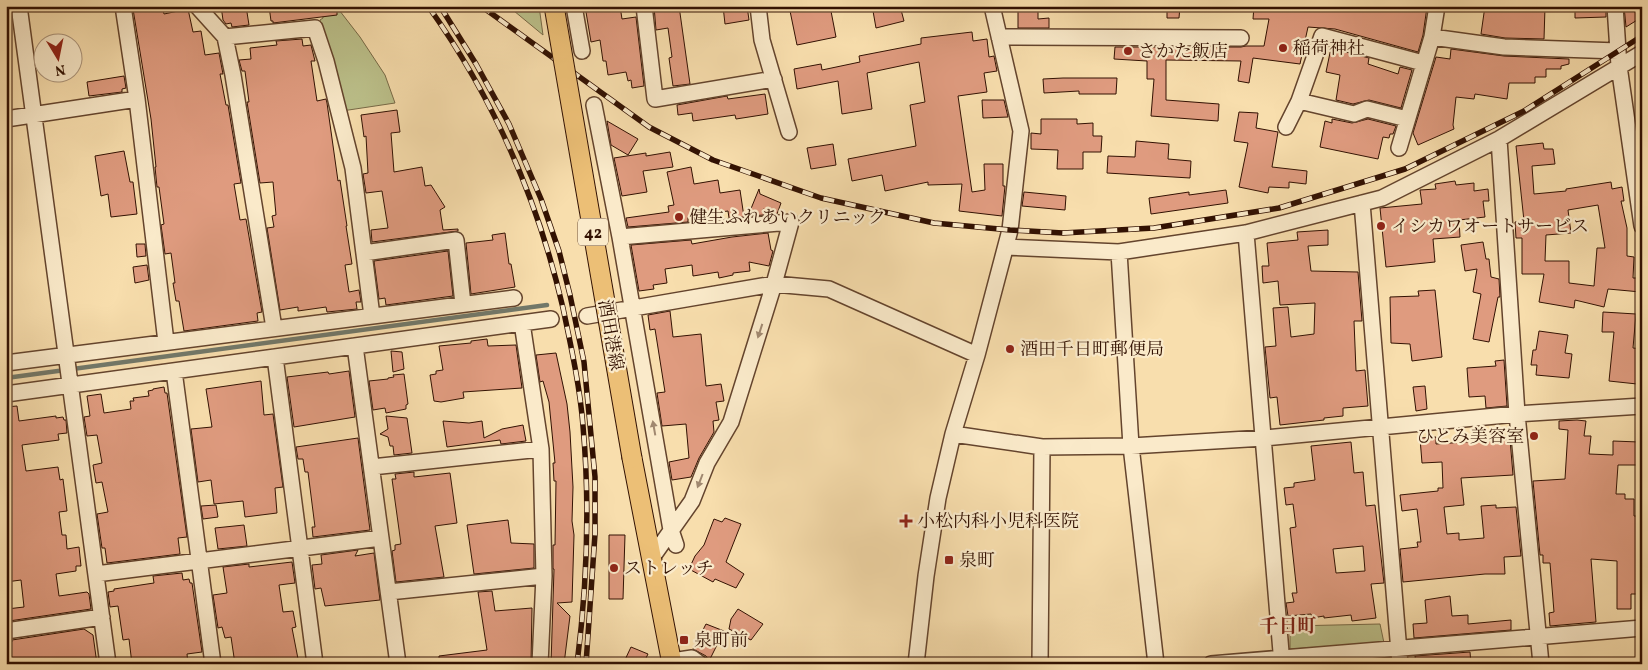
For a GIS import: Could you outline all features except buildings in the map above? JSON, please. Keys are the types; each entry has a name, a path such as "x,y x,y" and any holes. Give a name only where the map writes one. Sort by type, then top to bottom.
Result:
{"main road":[{"name":"酒田港線","path":"554,6 632,458 672,662"}],"street":[{"path":"19,6 108,664"},
{"path":"123,6 137,99 166,342"},
{"path":"197,6 225,37 233,75 274,328"},
{"path":"574,6 582,51"},
{"path":"644,6 656,99 774,79"},
{"path":"758,6 762,40 789,132"},
{"path":"916,664 926,576 938,498 953,434 977,355 1010,230 1021,131 992,6"},
{"path":"1399,148 1432,37 1437,6"},
{"path":"1614,6 1619,59 1637,160 1642,226"},
{"path":"225,37 315,28 326,60 353,168 372,316"},
{"path":"1286,127 1298,101 1322,36 1423,63"},
{"path":"999,37 1241,38"},
{"path":"1432,37 1504,47 1619,59"},
{"path":"1006,247 1119,252 1246,233 1382,198 1499,139 1619,59 1642,53"},
{"path":"6,119 137,99"},
{"path":"1298,101 1354,114 1367,110 1407,119"},
{"path":"594,105 620,237 674,538"},
{"path":"1499,139 1517,414 1541,664"},
{"path":"1362,203 1400,664"},
{"path":"620,237 791,222 774,284 731,422 707,463 692,501 674,538 652,559"},
{"path":"1246,233 1282,660"},
{"path":"364,253 456,240 463,304"},
{"path":"1119,252 1131,446 1156,664"},
{"path":"587,316 774,284 829,290 977,355"},
{"path":"6,363 514,298"},
{"path":"424,309 427,336"},
{"path":"6,394 551,319"},
{"path":"522,323 541,449 544,576 540,664"},
{"path":"355,346 398,664"},
{"path":"275,357 315,664"},
{"path":"174,371 213,664"},
{"path":"953,434 1042,447 1131,446 1264,438 1517,414 1642,406"},
{"path":"1040,664 1042,447"},
{"path":"372,467 541,449"},
{"path":"96,574 381,538"},
{"path":"388,592 544,576"},
{"path":"6,631 102,617"},
{"path":"1211,664 1282,660 1398,648 1642,628"},
{"path":"672,662 692,658 700,664"}],"green space":[{"path":"322,6 336,6 360,37 385,75 395,103 342,111 320,20 323,18"},
{"path":"508,6 539,6 543,35"},
{"name":"千日町","path":"1380,624 1384,643 1290,649 1290,626"}],"waterway":[{"path":"6,378 547,305"}],"railway":[{"path":"428,6 473,76 493,113 510,151 540,228 563,308 580,396 585,456 587,515 585,575 577,664"},
{"path":"440,6 476,64 509,124 541,199 559,251 570,295 584,362 595,477 595,534 586,664"},
{"path":"481,6 649,127 713,160 821,198 934,223 1063,233 1154,228 1279,208 1405,169 1524,111 1642,36"}],"place":[{"name":"稲荷神社","path":"1283,48"},
{"name":"さかた飯店","path":"1128,51"},
{"name":"健生ふれあいクリニック","path":"679,217"},
{"name":"イシカワオートサービス","path":"1381,226"},
{"name":"酒田千日町郵便局","path":"1010,349"},
{"name":"ひとみ美容室","path":"1534,436"},
{"name":"小松内科小児科医院","path":"906,521"},
{"name":"泉町","path":"949,560"},
{"name":"ストレッチ","path":"614,568"},
{"name":"泉町前","path":"684,640"}],"district":[{"name":"千日町","path":"1288,625"}]}
